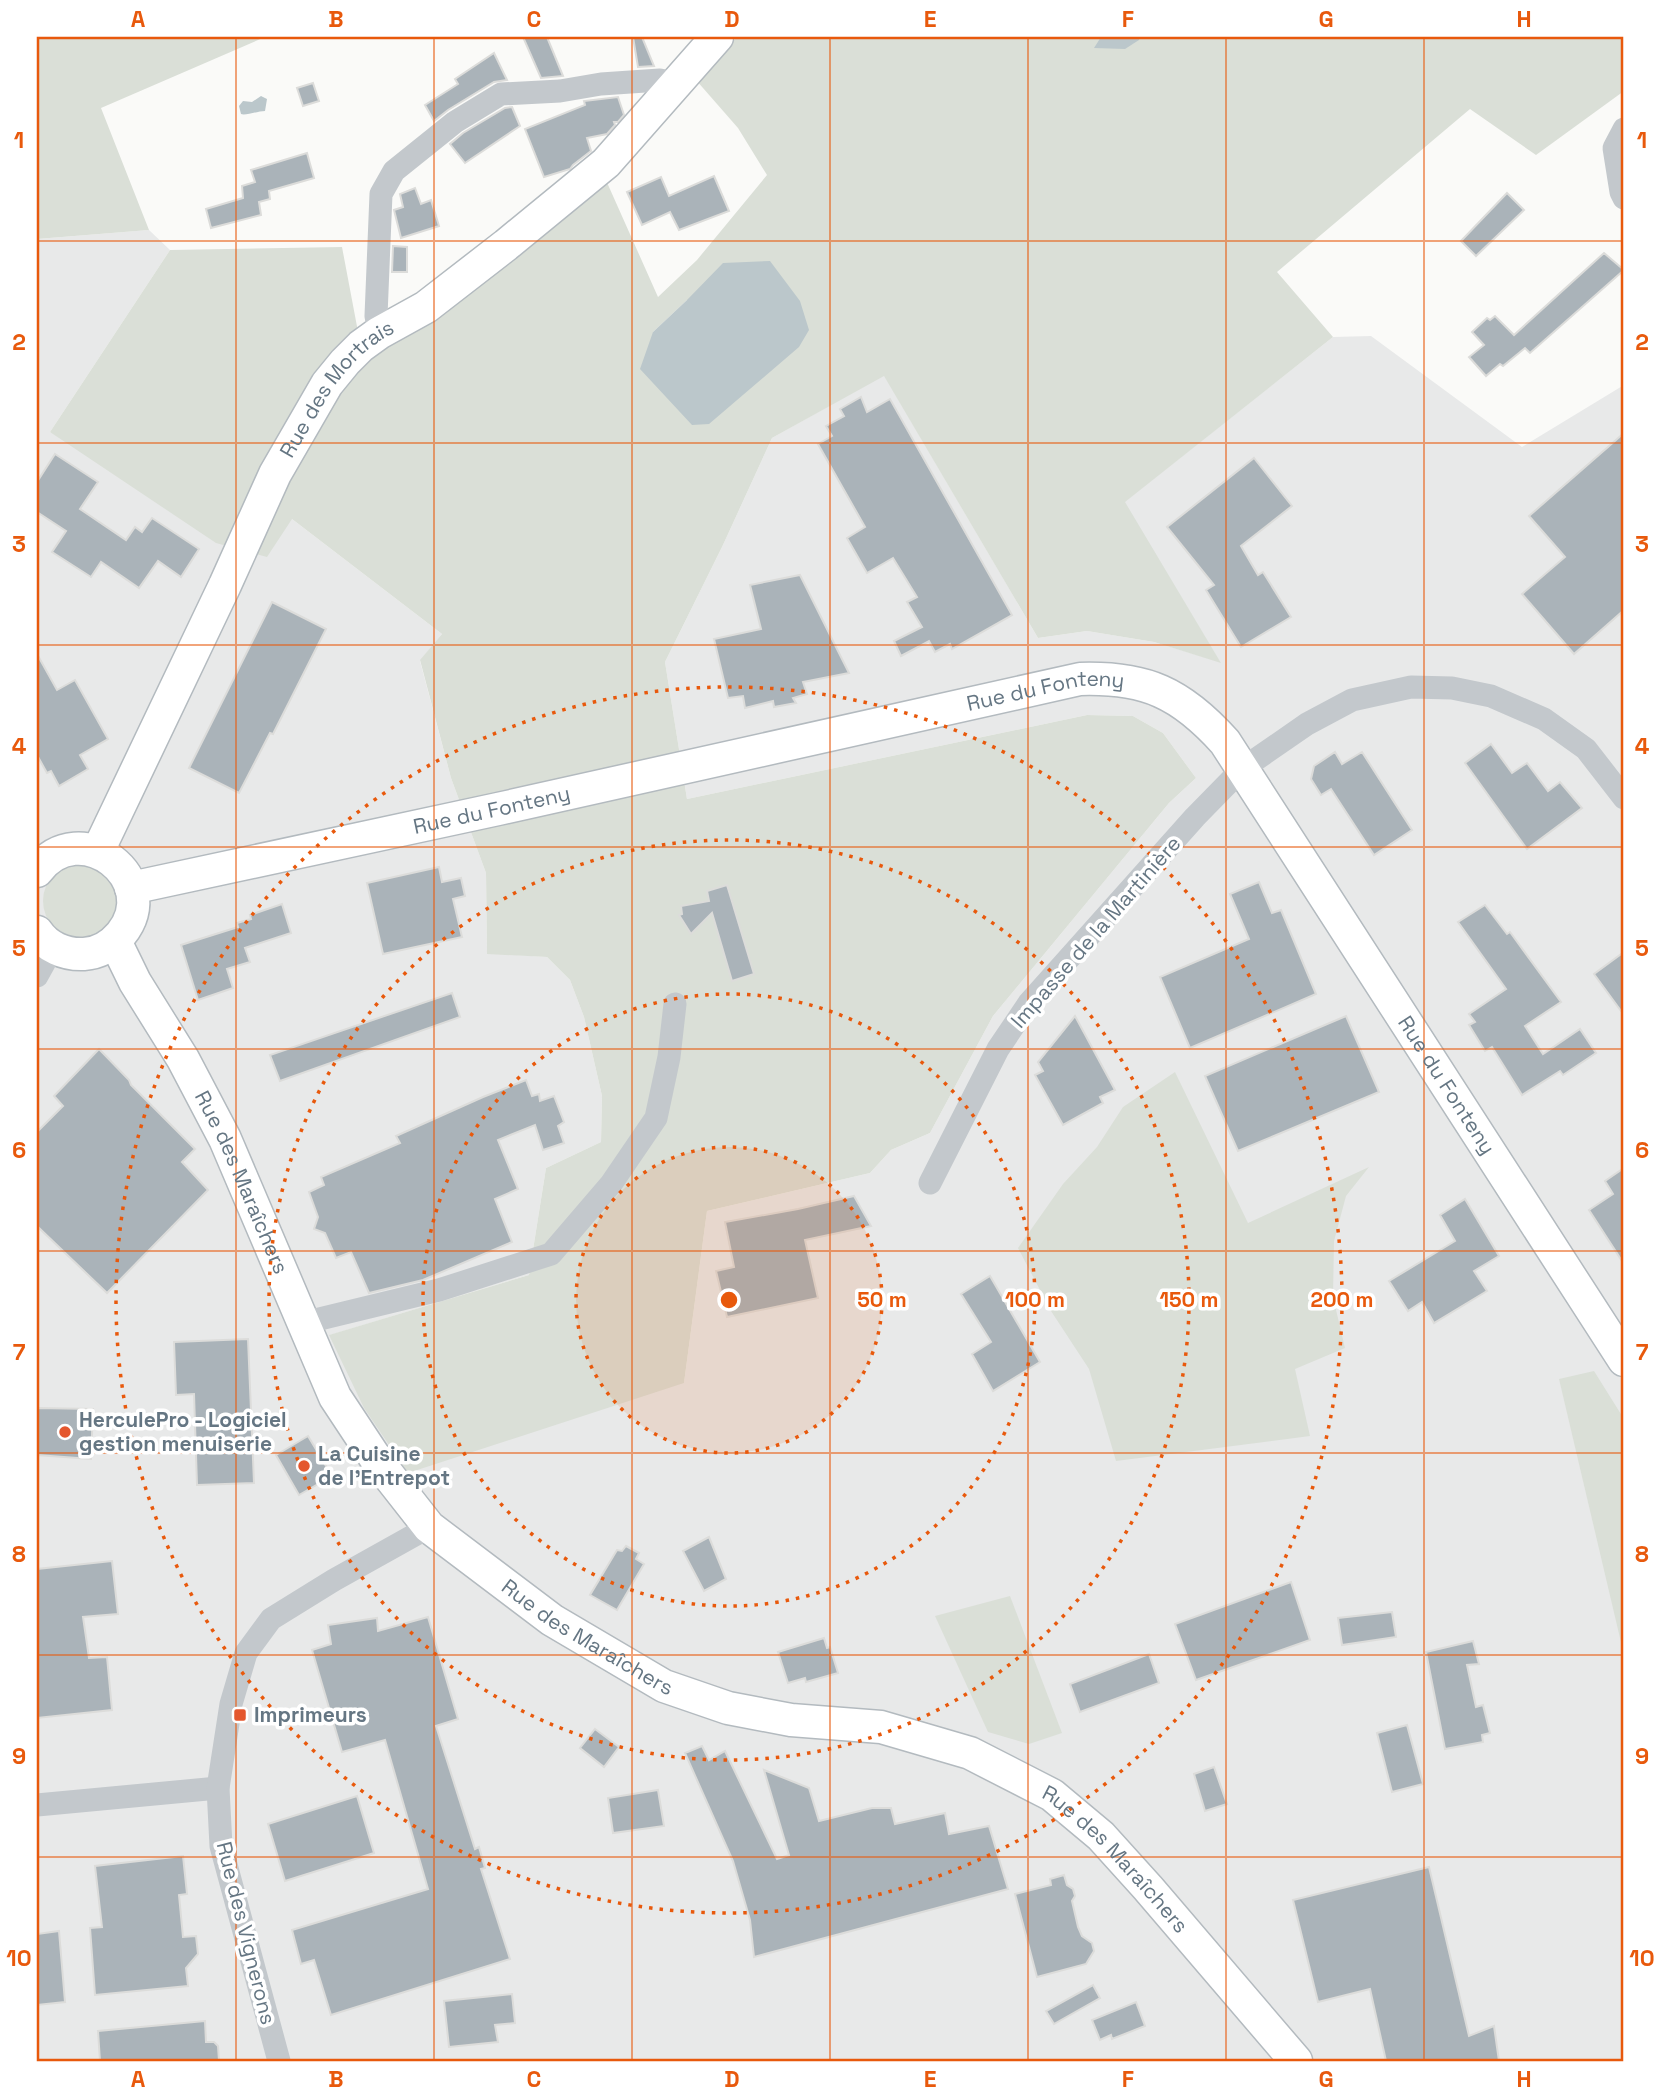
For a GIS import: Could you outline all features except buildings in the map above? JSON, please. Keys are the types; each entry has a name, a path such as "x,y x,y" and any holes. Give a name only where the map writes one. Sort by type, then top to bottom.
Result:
{"street":[{"name":"Rue des Mortrais","path":"98,851 275,474 327,384 345,362 379,333 426,307 606,163 717,37"},
{"path":"379,333 376,317 382,194 394,171 455,122 500,94 560,92 613,83 660,80 676,83"},
{"path":"1624,129 1614,148 1624,198"},
{"name":"Rue du Fonteny","path":"131,888 499,810 1080,679 1111,678 1149,685 1185,704 1216,733 1242,769 1624,1360"},
{"name":"Impasse de la Martinière","path":"930,1183 998,1049 1029,1003 1195,817 1242,769 1307,724 1352,700 1411,687 1452,688 1492,696 1544,719 1586,749 1624,798"},
{"path":"37,976 45,940 65,953 91,953 104,948 115,941 124,930 133,902 131,888 119,865 98,851 81,848 41,855"},
{"name":"Rue des Maraîchers","path":"115,941 135,982 183,1059 225,1139 335,1397 378,1462 429,1527 552,1620 664,1686 741,1710 791,1720 881,1727 970,1753 1052,1795 1117,1853 1296,2061"},
{"path":"303,1323 439,1290 551,1254 611,1184 656,1118 669,1057 675,1004"},
{"name":"Rue des Vignerons","path":"279,2061 221,1846 218,1788 231,1704 246,1653 271,1619 429,1527"},
{"path":"37,1805 218,1788"}],"shaded area":[{"path":"37,37 265,37 101,108 149,230 37,239"},
{"path":"737,37 1624,37 1624,91 1536,155 1470,109 1277,272 1333,337 1125,502 1221,663 1154,642 1087,631 1038,638 884,376 772,438 665,662 687,799 1087,715 1133,716 1163,733 1196,778 1169,803 993,1016 930,1133 891,1150 870,1173 707,1211 684,1383 408,1473 364,1408 329,1335 529,1275 546,1168 601,1142 602,1096 584,1017 570,980 547,957 487,954 486,873 451,778 420,660 442,634 292,519 267,557 216,543 50,432 170,250 342,247 359,337 409,334 518,255 605,178 658,297 697,260 767,175 738,128 696,80","holes":["687,300 692,424 653,332"]},
{"path":"1101,37 1140,37 1125,49 1094,48"},
{"path":"261,96 267,99 265,111 241,114 239,106 243,101 252,102"},
{"path":"149,230 170,250 50,432 292,519 442,634 420,661 451,778 486,873 487,953 547,957 570,980 584,1017 602,1096 601,1142 546,1168 529,1275 330,1335 684,1383 707,1211 870,1173 891,1150 930,1133 993,1016 1169,803 1196,778 1163,733 1133,716 1087,715 687,799 665,662 772,438 884,375 1038,638 1087,631 1154,642 1220,662 1124,502 1333,337 1371,336 1522,447 1624,385 1624,2061 37,2061 37,239"},
{"path":"770,261 800,301 809,330 799,347 709,424 692,425 640,369 653,332 723,263"},
{"path":"73,864 87,864 101,870 111,880 117,901 111,922 101,932 87,938 73,938 59,932 49,922 43,908 43,894 49,880 59,870"},
{"path":"1175,1072 1248,1223 1369,1167 1346,1196 1334,1241 1333,1297 1345,1348 1295,1369 1310,1436 1116,1461 1089,1369 1051,1311 1018,1248 1063,1184 1097,1147 1123,1107"},
{"path":"1594,1371 1624,1419 1624,1655 1559,1379"},
{"path":"1010,1596 1062,1733 1029,1744 988,1732 935,1616"}],"place":[{"name":"HerculePro - Logiciel gestion menuiserie","path":"65,1432"},
{"name":"La Cuisine de l'Entrepot","path":"304,1466"},
{"name":"Imprimeurs","path":"240,1715"}]}
